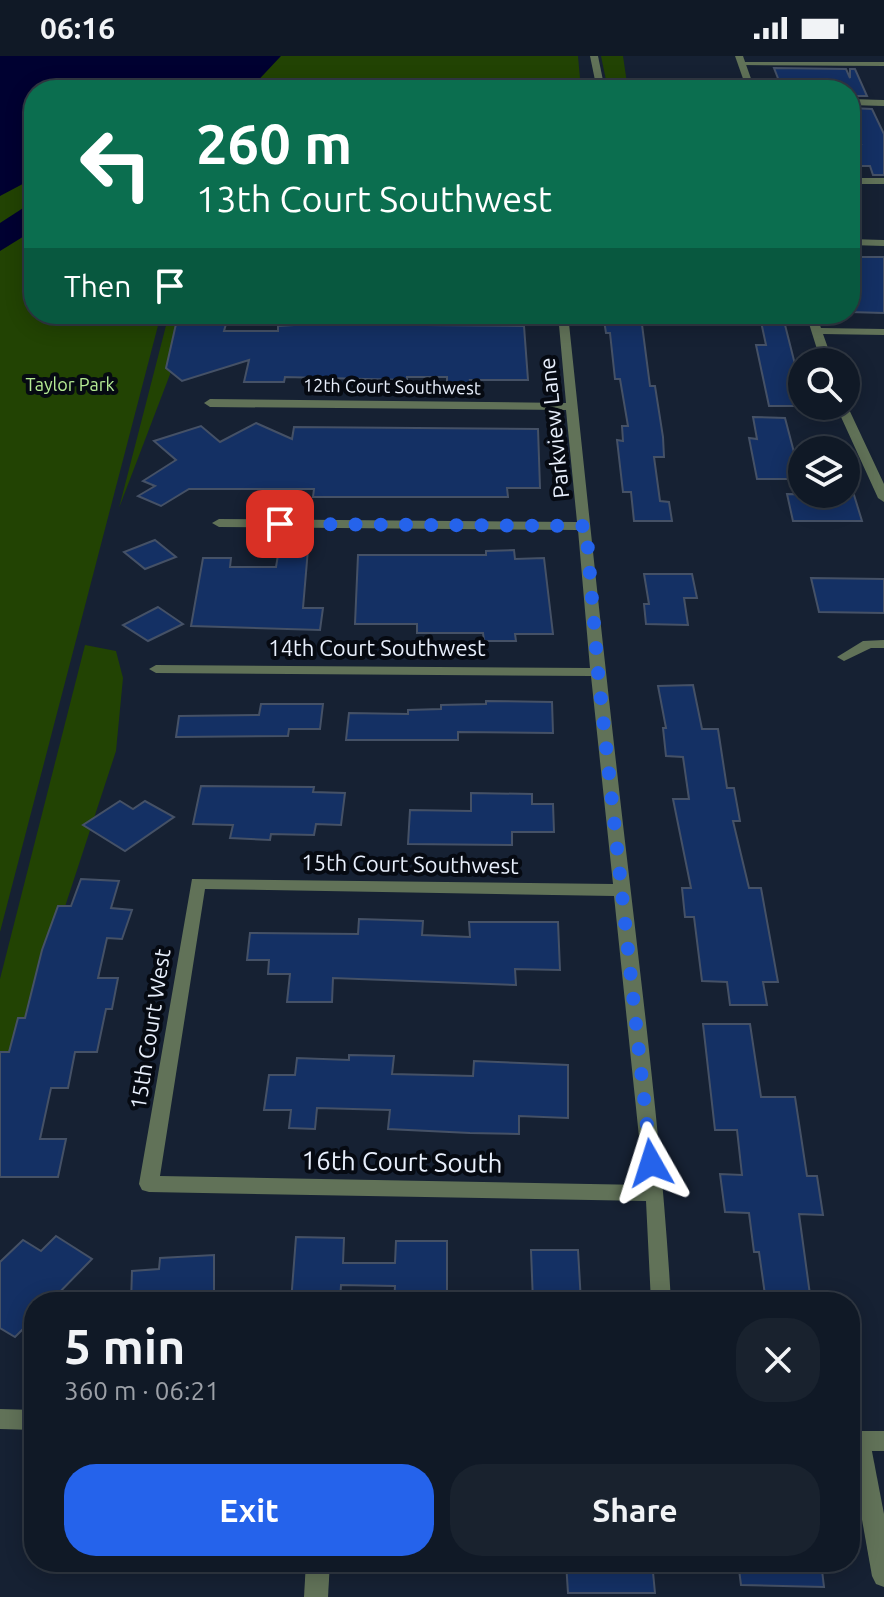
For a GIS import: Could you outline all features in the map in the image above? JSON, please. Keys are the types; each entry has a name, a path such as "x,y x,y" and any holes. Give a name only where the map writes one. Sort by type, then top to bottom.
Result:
{"street":[{"path":"594,56 599,80"},
{"path":"740,60 747,80"},
{"path":"860,102 884,103"},
{"path":"860,181 884,181"},
{"path":"860,242 884,243"},
{"name":"Parkview Lane","path":"564,324 598,672 655,1193 660,1292"},
{"path":"814,324 822,348"},
{"path":"816,331 884,332"},
{"name":"12th Court Southwest","path":"210,403 574,407"},
{"path":"848,420 884,498"},
{"path":"219,523 586,526"},
{"path":"844,657 868,644 884,644"},
{"name":"14th Court Southwest","path":"156,669 598,672"},
{"name":"15th Court Southwest","path":"198,883 621,890"},
{"name":"15th Court West","path":"149,1184 198,883"},
{"name":"16th Court South","path":"149,1184 655,1193"},
{"path":"0,1419 24,1420"},
{"path":"860,1441 884,1441"},
{"path":"860,1464 884,1576"},
{"path":"316,1597 317,1572"}],"lane":[{"path":"740,60 884,64"}],"green space":[{"name":"Taylor Park","path":"0,56 578,56 580,80 24,80 24,324 158,324 0,932"},
{"path":"601,56 623,56 627,80 606,80"},
{"path":"166,324 189,324 119,508"},
{"path":"85,645 116,651 123,678 116,751 0,1105 0,979"}],"shaded area":[{"path":"0,56 281,56 258,80 24,80 24,183 0,196"},
{"path":"24,207 24,236 0,251 0,223"}],"building":[{"path":"774,68 846,69 850,78 850,69 855,69 860,80 779,80"},
{"path":"860,80 867,96 860,96"},
{"path":"860,108 872,109 884,134 884,175 873,175 870,166 860,166"},
{"path":"860,257 884,257 884,313 860,312"},
{"path":"176,324 226,324 224,331 278,331 278,326 310,324 524,326 528,380 447,383 447,377 407,377 407,380 285,377 284,382 244,382 249,360 182,381 166,368"},
{"path":"605,324 642,324 650,386 655,386 663,437 664,457 654,457 660,501 669,502 672,521 634,521 631,492 623,492 617,440 623,441 622,426 628,426 620,379 615,379 610,333 606,333"},
{"path":"762,324 785,324 791,348 788,348 788,406 769,406 756,345 766,345"},
{"path":"753,417 785,418 790,436 788,479 757,479 749,438 757,439"},
{"path":"256,423 292,439 294,427 538,429 540,488 507,488 508,497 313,497 314,489 189,489 161,506 138,496 155,486 143,481 176,460 154,441 201,426 220,442"},
{"path":"790,508 858,508 862,521 793,521"},
{"path":"155,540 176,557 145,569 124,552"},
{"path":"279,549 308,549 303,608 323,608 320,630 191,626 203,558 231,558 230,567 276,567"},
{"path":"514,550 515,559 544,558 553,634 515,634 516,641 484,641 483,633 417,633 417,624 355,624 358,555 486,555 486,551"},
{"path":"644,574 692,574 697,598 684,598 688,625 646,624 644,604 649,604"},
{"path":"811,578 884,579 884,613 819,612"},
{"path":"158,607 183,624 148,641 123,625"},
{"path":"693,685 702,729 718,729 727,788 734,788 740,821 733,821 749,888 761,888 778,982 763,982 767,1005 730,1005 727,982 702,981 694,917 685,917 682,888 691,888 673,799 689,799 683,757 666,756 663,728 666,728 658,686"},
{"path":"486,701 552,702 553,733 458,732 458,740 346,740 349,713 408,714 408,710 441,709 441,705 486,704"},
{"path":"261,704 323,704 320,729 289,729 288,736 176,737 179,716 259,715"},
{"path":"201,786 314,787 313,792 345,793 341,825 316,824 314,835 271,834 270,840 230,838 233,825 193,824"},
{"path":"471,793 532,794 532,804 553,804 554,832 512,832 512,845 408,844 410,810 471,811"},
{"path":"120,801 133,809 145,801 174,817 125,851 83,825"},
{"path":"81,879 119,881 111,908 132,910 122,939 107,938 98,978 118,978 112,1009 106,1009 97,1052 75,1052 68,1088 51,1088 40,1139 66,1139 58,1177 0,1177 0,1052 9,1052 18,1018 25,1018 42,950 58,906 71,906"},
{"path":"359,919 423,921 422,935 470,937 469,922 558,922 560,970 515,969 516,985 333,978 332,1002 287,1002 290,974 268,974 269,960 247,960 250,933 358,934"},
{"path":"703,1024 750,1024 761,1097 795,1097 807,1176 817,1176 823,1215 799,1214 810,1292 765,1292 759,1252 754,1252 749,1213 725,1212 720,1174 742,1175 737,1130 715,1130"},
{"path":"349,1055 394,1056 392,1074 473,1076 474,1061 568,1065 568,1118 519,1116 519,1134 470,1133 388,1129 390,1110 317,1108 315,1129 289,1128 291,1110 264,1110 269,1075 295,1075 297,1058 349,1060"},
{"path":"56,1236 92,1259 60,1292 24,1292 24,1328 15,1337 0,1328 0,1262 23,1240 41,1251"},
{"path":"296,1237 344,1238 343,1263 395,1263 396,1241 447,1241 447,1292 395,1292 395,1286 341,1285 341,1292 292,1292"},
{"path":"531,1250 578,1250 580,1292 533,1292"},
{"path":"214,1255 214,1292 131,1292 132,1271 159,1269 160,1258"},
{"path":"567,1572 653,1572 655,1593 568,1593"},
{"path":"739,1572 822,1572 824,1587 741,1585"}],"route":[{"path":"280,524 586,526 598,672 651,1163"}]}
